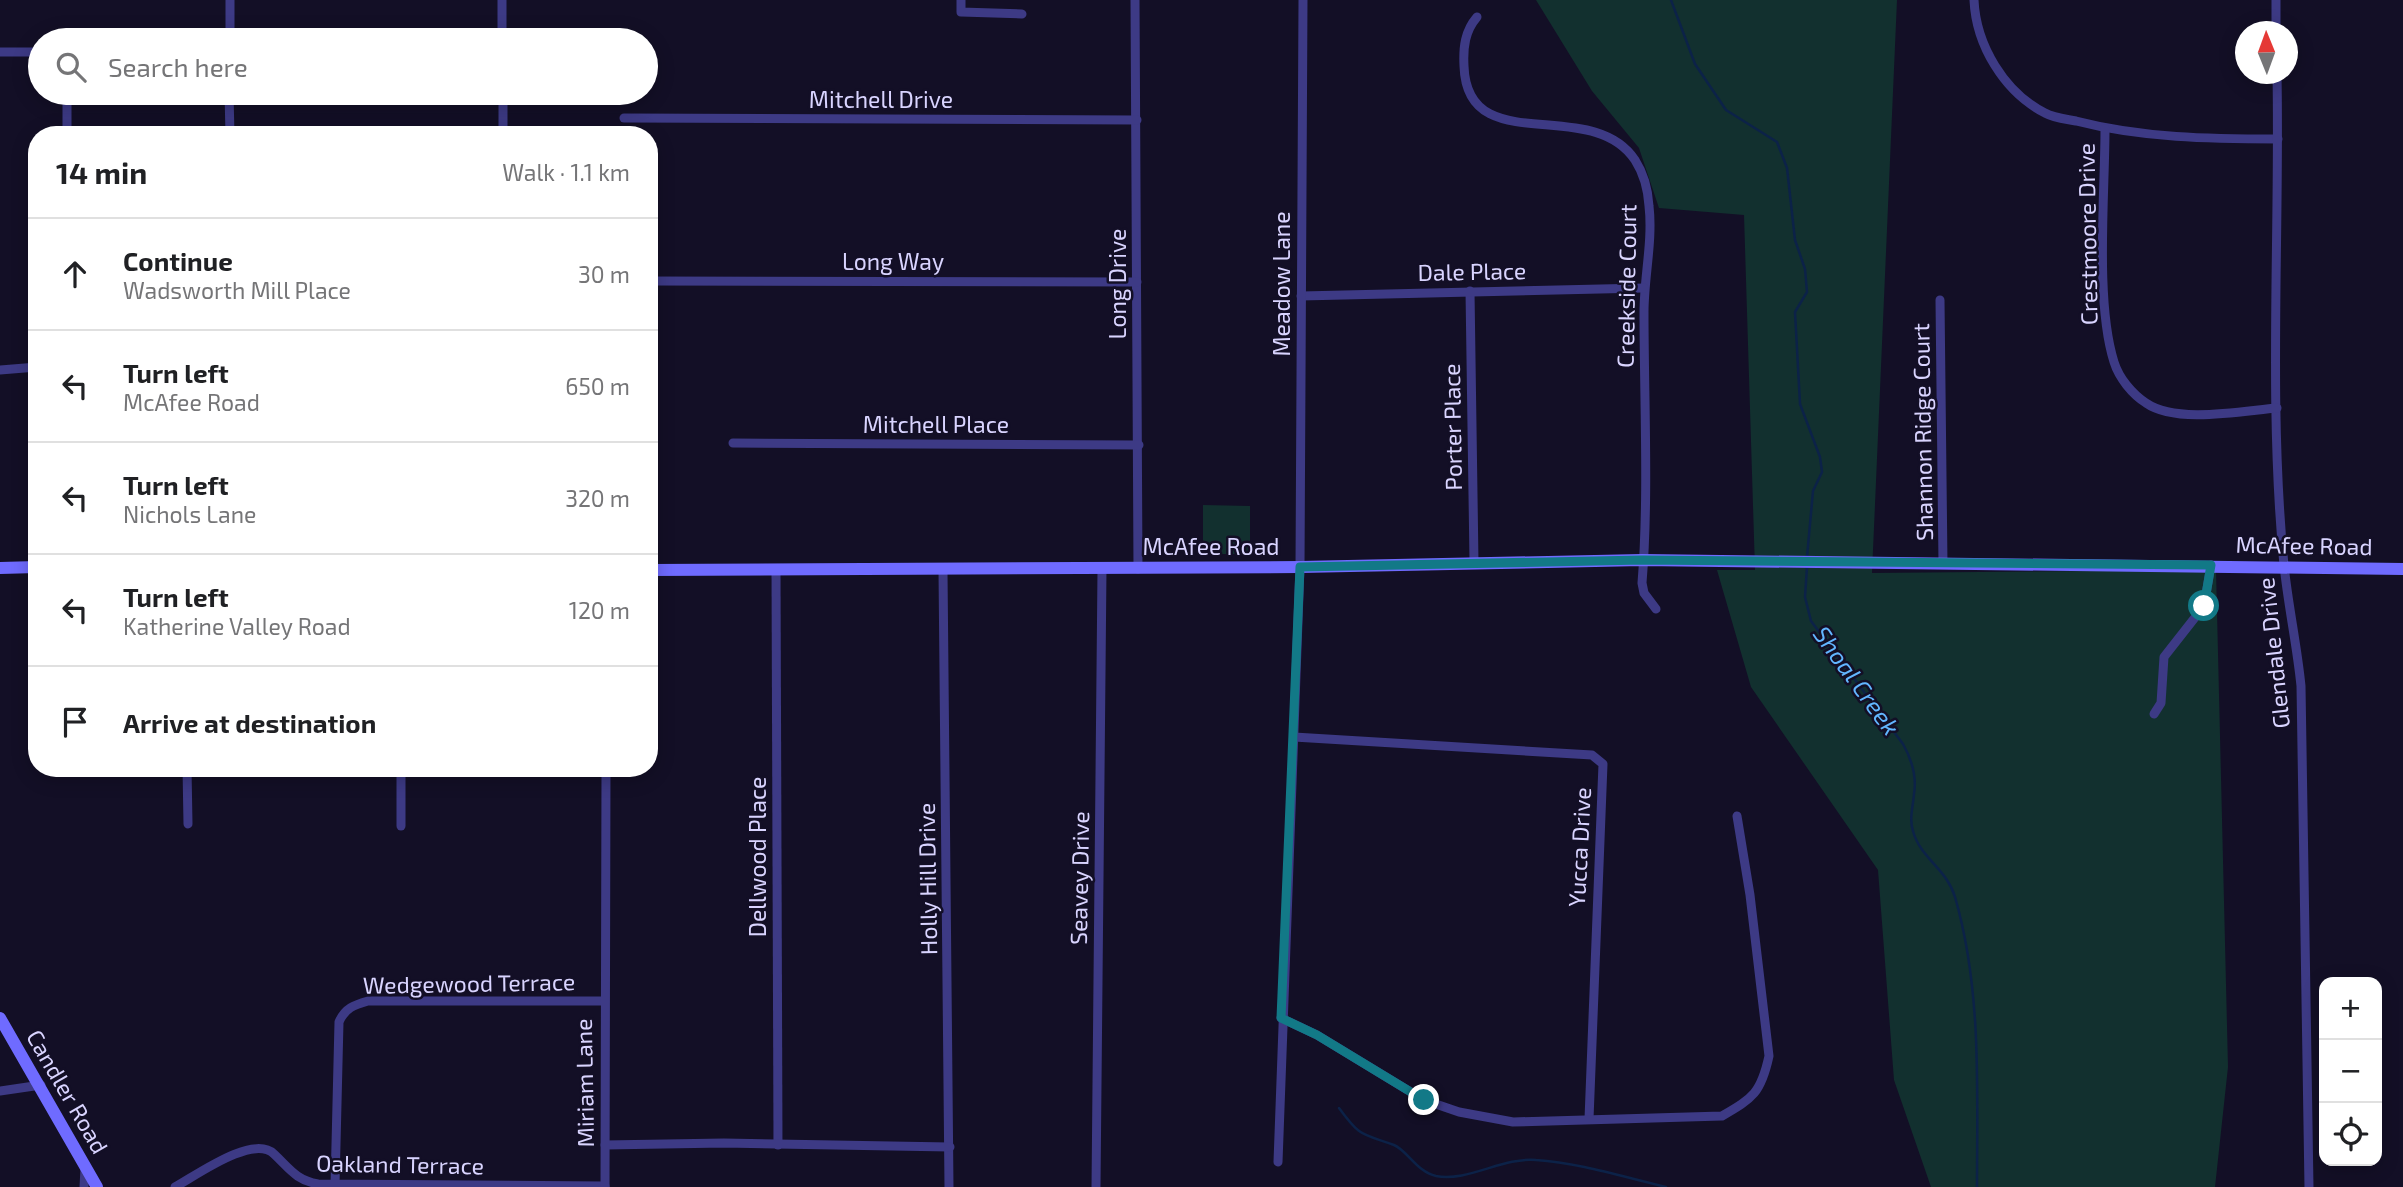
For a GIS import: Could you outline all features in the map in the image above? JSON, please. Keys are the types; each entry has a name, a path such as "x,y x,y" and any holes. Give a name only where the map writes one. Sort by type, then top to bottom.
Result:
{"street":[{"path":"230,0 230,28"},
{"path":"502,0 502,28"},
{"path":"961,0 961,12 1021,14"},
{"name":"Long Drive","path":"1135,0 1138,569"},
{"name":"Meadow Lane","path":"1278,1162 1281,1018 1300,567 1303,0"},
{"path":"1974,0 1980,36 1996,68 2015,91 2046,114 2105,129 2196,139 2278,139"},
{"path":"2276,0 2276,21"},
{"name":"Creekside Court","path":"1477,17 1467,29 1464,62 1467,90 1473,103 1496,118 1595,130 1620,142 1638,164 1649,205 1644,288 1642,560 1644,593 1656,609"},
{"path":"0,52 28,52"},
{"name":"Glendale Drive","path":"2277,84 2277,408 2284,566 2301,686 2309,1187"},
{"path":"67,105 67,126"},
{"path":"229,105 230,126"},
{"path":"503,105 503,126"},
{"name":"Mitchell Drive","path":"624,118 1137,120"},
{"name":"Crestmoore Drive","path":"2105,129 2104,275 2114,363 2126,385 2147,404 2175,414 2277,408"},
{"name":"Long Way","path":"658,281 1137,282"},
{"name":"Dale Place","path":"1301,296 1644,288"},
{"name":"Porter Place","path":"1469,291 1474,562"},
{"name":"Shannon Ridge Court","path":"1940,300 1944,564"},
{"path":"0,370 28,368"},
{"name":"Mitchell Place","path":"733,443 1139,445"},
{"name":"McAfee Road","path":"658,570 1138,569 1642,560 2403,569"},
{"path":"2154,714 2161,703 2164,657 2204,606 2211,565"},
{"path":"0,568 28,567"},
{"name":"Dellwood Place","path":"776,569 778,1145"},
{"name":"Seavey Drive","path":"1096,1187 1102,569"},
{"name":"Holly Hill Drive","path":"943,570 949,1187"},
{"name":"Yucca Drive","path":"1294,737 1592,755 1604,764 1589,1119"},
{"path":"187,777 188,824"},
{"path":"401,777 401,826"},
{"name":"Miriam Lane","path":"605,1187 603,1001 606,777"},
{"path":"1281,1018 1436,1104 1513,1122 1722,1116 1752,1099 1765,1075 1769,1056 1737,816"},
{"name":"Wedgewood Terrace","path":"335,1185 339,1022 343,1013 354,1005 382,1001 603,1001"},
{"name":"Candler Road","path":"0,1018 41,1085 97,1187"},
{"path":"0,1091 41,1085"},
{"path":"605,1145 950,1147"},
{"name":"Oakland Terrace","path":"175,1187 251,1147 272,1152 293,1176 303,1182 335,1185 605,1187"},
{"path":"84,1187 85,1163"}],"green space":[{"path":"1536,0 1897,0 1872,573 2216,570 2228,1067 2215,1187 1931,1187 1894,1080 1878,870 1751,687 1717,570 1755,570 1744,215 1659,208 1639,148 1592,91"},
{"path":"1203,505 1250,506 1250,554 1203,554"}],"waterway":[{"name":"Shoal Creek","path":"1671,0 1695,64 1726,110 1777,142 1787,168 1795,240 1805,269 1807,292 1795,312 1800,404 1820,457 1822,472 1813,491 1807,557"},
{"name":"Shoal Creek","path":"1807,567 1805,597 1811,621 1903,744 1913,768 1915,781 1911,817 1916,840 1946,879 1955,897 1964,932 1974,1004 1977,1187"},
{"path":"1339,1108 1362,1133 1394,1145 1423,1170 1436,1176 1460,1176 1511,1162 1536,1160 1585,1167 1666,1187"}],"route":[{"path":"1424,1100 1317,1035 1281,1018 1300,567 1642,560 2211,565 2204,606"}]}
